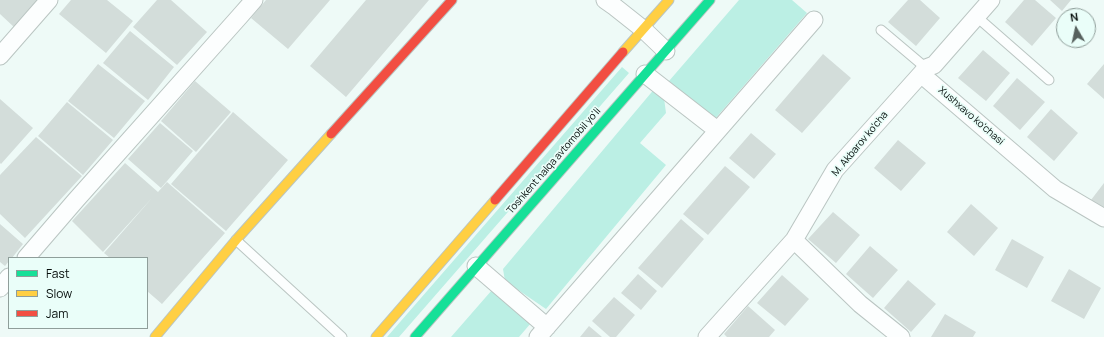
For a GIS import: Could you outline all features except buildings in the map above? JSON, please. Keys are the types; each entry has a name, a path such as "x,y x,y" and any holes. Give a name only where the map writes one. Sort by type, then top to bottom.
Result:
{"main road":[{"path":"155,337 236,240 452,0"},
{"name":"Toshkent halqa avtomobil yo'li","path":"376,337 669,0"},
{"name":"Toshkent halqa avtomobil yo'li","path":"415,337 710,0"}],"street":[{"path":"0,56 48,0"},
{"path":"27,257 254,0"},
{"path":"605,0 615,6 644,30 666,51"},
{"path":"924,71 934,65 991,0"},
{"path":"476,266 542,332 814,20"},
{"name":"Xushxavo ko'chasi","path":"924,71 1055,189 1104,218"},
{"name":"M. Akbarov ko'cha","path":"707,337 794,240 836,170 924,71"},
{"path":"645,74 717,130"},
{"path":"794,240 860,304 901,337"},
{"path":"0,288 8,278"}],"lane":[{"path":"977,17 1049,80"},
{"path":"882,30 924,71"},
{"path":"236,240 342,337"}],"green space":[{"path":"739,0 792,0 807,13 714,120 669,81"},
{"path":"622,67 629,73 399,337 387,337"},
{"path":"656,87 664,98 666,113 640,143 666,165 546,309 505,281 503,269"},
{"path":"492,290 531,323 519,337 451,337"}],"traffic: fast":[{"path":"415,337 710,0"}],"traffic: slow":[{"path":"623,52 669,0"},
{"path":"155,337 236,240 331,134"},
{"path":"376,337 495,200"}],"traffic: jam":[{"path":"331,134 452,0"},
{"path":"495,200 623,52"}]}
